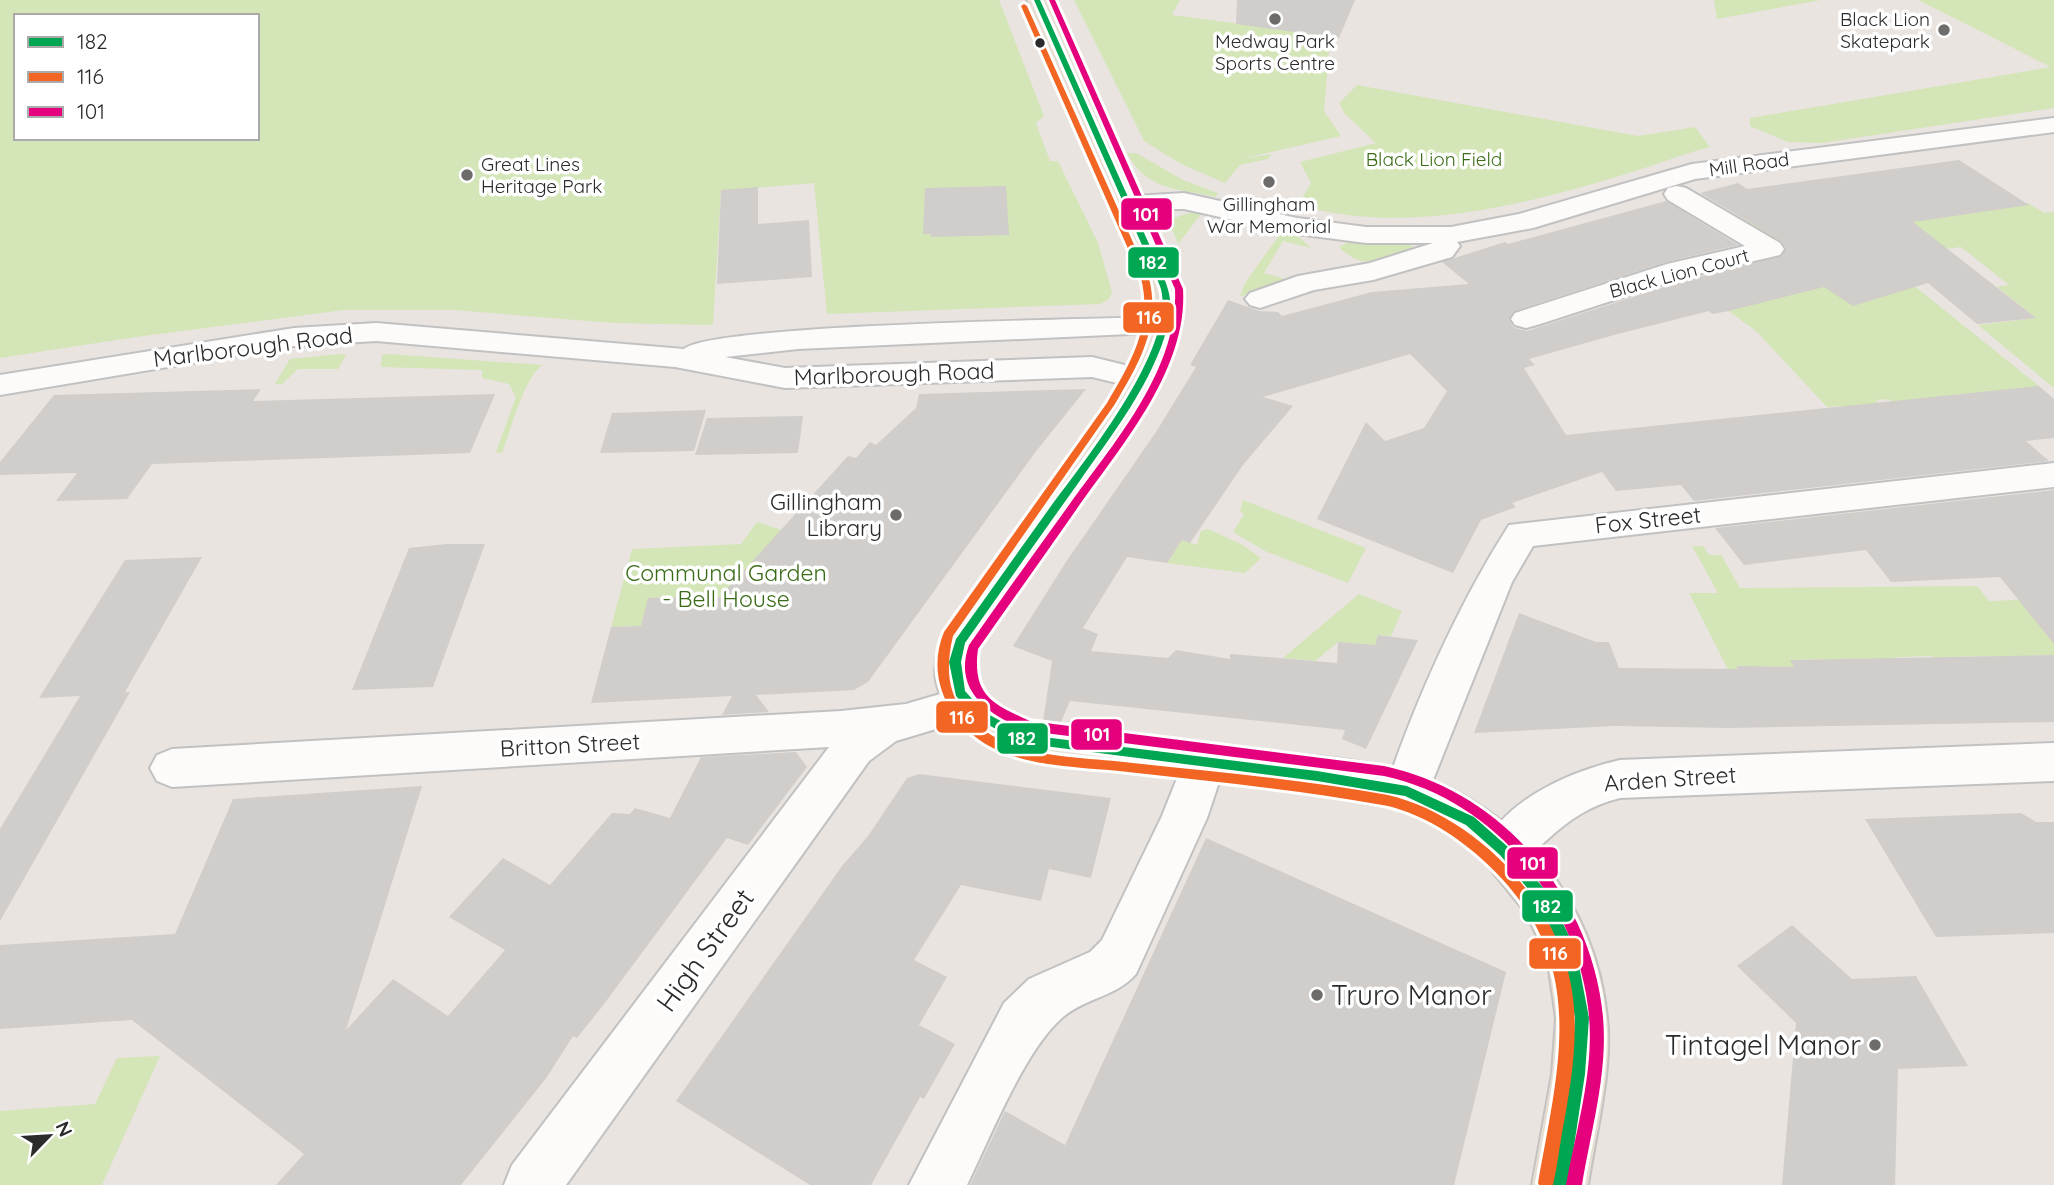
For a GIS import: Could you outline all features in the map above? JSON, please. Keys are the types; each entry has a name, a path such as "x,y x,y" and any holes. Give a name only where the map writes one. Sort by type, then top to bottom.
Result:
{"main road":[{"path":"1037,0 1166,294 1163,326 1142,379 1123,412 960,642 956,674 964,704 992,725 1025,740 1317,776 1407,791 1471,821 1504,851 1543,897 1560,926 1571,955 1580,1002 1578,1074 1560,1185"}],"street":[{"name":"Mill Road","path":"1128,203 1184,201 1316,229 1388,236 1451,235 1523,222 1692,172 2054,125"},
{"name":"Black Lion Court","path":"1526,319 1677,270 1770,249 1677,194"},
{"path":"1316,229 1314,237 1326,251 1329,277"},
{"path":"1260,299 1329,277 1373,271 1443,251 1451,235"},
{"name":"Marlborough Road","path":"675,357 730,346 798,340 1163,326"},
{"path":"1073,329 1073,368"},
{"name":"Marlborough Road","path":"0,385 294,337 376,332 675,357 798,379 1092,368 1142,379"},
{"name":"Fox Street","path":"1407,791 1420,751 1494,579 1522,534 2054,475"},
{"name":"Britton Street","path":"172,768 887,724 928,716 964,704"},
{"name":"High Street","path":"532,1185 854,748 887,724"},
{"name":"Arden Street","path":"1504,851 1549,807 1575,791 1620,779 2054,762"},
{"path":"937,1185 1022,1021 1047,997 1108,969 1119,957 1184,818 1203,764"}],"green space":[{"name":"Great Lines Heritage Park","path":"0,0 999,0 1044,116 1036,123 1050,161 1058,161 1098,243 1112,292 1109,299 1100,304 827,314 814,183 721,191 713,325 613,323 454,310 344,310 0,358"},
{"name":"Black Lion Field","path":"1074,0 1180,0 1172,15 1339,37 1329,51 1324,111 1341,136 1241,159 1272,154 1268,159 1240,165 1225,183 1181,164 1144,141"},
{"path":"1714,0 1821,0 1717,19"},
{"path":"1918,0 2054,0 2054,108 1822,143 1788,142 1750,126 1750,118 2051,67"},
{"name":"Black Lion Field","path":"1357,85 1638,136 1695,127 1710,147 1590,185 1465,213 1380,218 1338,214 1298,205 1311,183 1300,162 1376,143 1345,114 1339,103"},
{"path":"1127,153 1136,153 1183,180 1218,193 1215,197 1164,186 1144,175"},
{"path":"1818,202 2028,203 2044,213 2054,212 2054,388 1978,325 2036,318 1997,287 2009,285 1961,247 1906,254"},
{"path":"1192,212 1202,213 1178,244 1170,224 1174,218"},
{"path":"1763,220 1887,264 2039,386 1914,424 1889,399 1876,400 1881,406 1863,430 1840,406 1827,407 1757,332 1729,311 1796,249 1736,223"},
{"path":"1283,230 1296,234 1311,248 1283,241 1264,273 1282,278 1287,284 1240,296 1245,283"},
{"path":"1349,242 1411,245 1417,251 1367,262 1358,260 1339,247"},
{"path":"346,355 338,369 298,369 282,384 275,384 290,359"},
{"path":"382,355 543,365 536,371 524,392 502,453 496,452 516,397 509,384 482,378 482,370 381,367"},
{"path":"1243,500 1366,548 1348,583 1265,551 1233,532 1244,514 1240,511"},
{"name":"Communal Garden - Bell House","path":"757,522 782,530 784,575 688,625 692,597 649,598 641,626 611,627 632,549 741,544"},
{"path":"1208,529 1241,544 1261,558 1245,573 1167,563 1182,540 1197,545 1201,531"},
{"path":"1692,546 1703,546 1709,555 1721,555 1740,588 1977,586 1989,601 2045,599 2054,552 2054,655 2038,655 2007,674 1993,656 1954,657 1966,675 1946,675 1932,656 1897,657 1909,676 1836,677 1824,659 1791,660 1801,677 1737,667 1745,682 1735,683 1689,593 1718,593"},
{"path":"1359,594 1402,611 1391,636 1378,635 1375,645 1338,642 1315,661 1283,658"},
{"path":"160,1056 102,1185 0,1185 0,1111 95,1104 117,1058"}],"building":[{"name":"Medway Park Sports Centre","path":"1237,0 1355,0 1339,38 1236,24"},
{"path":"1959,160 2029,205 1913,222 2036,318 1977,324 1928,283 1853,306 1824,287 1729,311 1712,314 1709,311 1614,335 1529,359 1535,365 1524,368 1566,435 2039,386 2054,399 2054,438 2026,441 2049,461 1694,501 1681,485 1616,491 1602,472 1512,503 1516,507 1481,520 1453,573 1317,519 1366,422 1385,441 1424,428 1447,391 1410,354 1263,397 1293,406 1243,465 1190,543 1182,540 1167,563 1127,557 1083,628 1098,634 1091,651 1168,658 1176,650 1230,659 1230,654 1337,663 1338,642 1375,645 1378,635 1418,640 1366,749 1342,739 1345,730 1070,701 1060,724 1043,722 1052,661 1013,646 1066,562 1156,432 1196,367 1190,365 1228,300 1259,311 1278,312 1282,316 1372,292 1469,284 1442,262 1505,242 1508,244 1666,201 1738,245 1666,262 1514,311 1509,320 1514,328 1527,331 1686,280 1782,256 1786,248 1781,241 1700,193 1738,183 1747,189"},
{"path":"1006,186 1009,235 930,237 931,234 923,234 925,188"},
{"path":"758,187 758,224 809,220 812,277 717,284 721,190"},
{"path":"261,389 253,401 495,394 470,453 152,464 127,499 56,501 77,473 0,475 0,462 54,395"},
{"path":"1086,389 1037,450 868,682 854,690 756,695 769,712 722,715 732,696 591,703 611,627 641,626 648,598 720,597 848,456 856,458 870,442 876,445 916,408 919,394"},
{"path":"706,410 694,451 600,453 612,413"},
{"path":"803,416 798,453 695,455 707,418"},
{"path":"2054,490 2054,644 2000,577 1891,582 1866,550 1744,565 1715,528"},
{"path":"485,544 433,687 352,690 409,548"},
{"path":"202,557 125,692 130,692 0,921 0,829 80,696 39,698 125,560"},
{"path":"1519,613 1596,642 1609,642 1619,668 1738,669 1736,666 1794,667 1790,660 2054,655 2054,722 1730,728 1615,726 1474,733"},
{"path":"796,752 807,767 748,845 727,838 601,1008 577,1038 573,1036 547,1077 461,1185 276,1185 304,1154 132,1020 0,1029 0,945 175,934 233,799 422,786 346,1030 393,979 448,1016 505,950 449,917 503,858 550,885 612,813 630,814 635,808 670,818 701,757"},
{"path":"919,774 1111,798 1091,878 1049,869 1041,901 961,885 914,960 947,977 919,1025 955,1044 924,1099 920,1097 871,1185 810,1185 676,1101 907,778"},
{"path":"2021,813 2036,822 2054,822 2054,933 1936,937 1865,819"},
{"name":"Truro Manor","path":"1206,838 1506,972 1454,1185 970,1185 1005,1111 1065,1145"},
{"name":"Tintagel Manor","path":"1792,925 1852,979 1916,976 1968,1066 1898,1069 1895,1185 1782,1185 1796,1023 1737,966"}],"transit line":[{"name":"182","path":"1037,0 1164,286 1166,308 1153,355 1123,412 960,642 955,662 960,693 980,715 1025,740 1317,776 1407,791 1470,821 1504,851 1543,897 1571,955 1582,1018 1578,1074 1560,1185"},
{"name":"101","path":"1052,0 1179,289 1180,306 1168,357 1135,419 973,648 972,678 976,689 991,706 1029,726 1384,771 1413,778 1449,794 1483,816 1513,841 1539,871 1561,904 1579,939 1590,977 1596,1017 1595,1059 1574,1185"},
{"name":"116","path":"1024,6 1145,278 1150,311 1136,359 1111,404 948,635 943,656 947,694 956,710 983,736 1021,753 1252,781 1388,801 1430,816 1476,846 1497,865 1532,908 1557,958 1564,984 1567,1011 1565,1069 1546,1183"}],"place":[{"name":"Medway Park Sports Centre","path":"1275,19"},
{"name":"Black Lion Skatepark","path":"1944,30"},
{"name":"Great Lines Heritage Park","path":"467,175"},
{"name":"Gillingham War Memorial","path":"1269,182"},
{"name":"Gillingham Library","path":"896,515"},
{"name":"Truro Manor","path":"1317,995"},
{"name":"Tintagel Manor","path":"1875,1045"}]}
